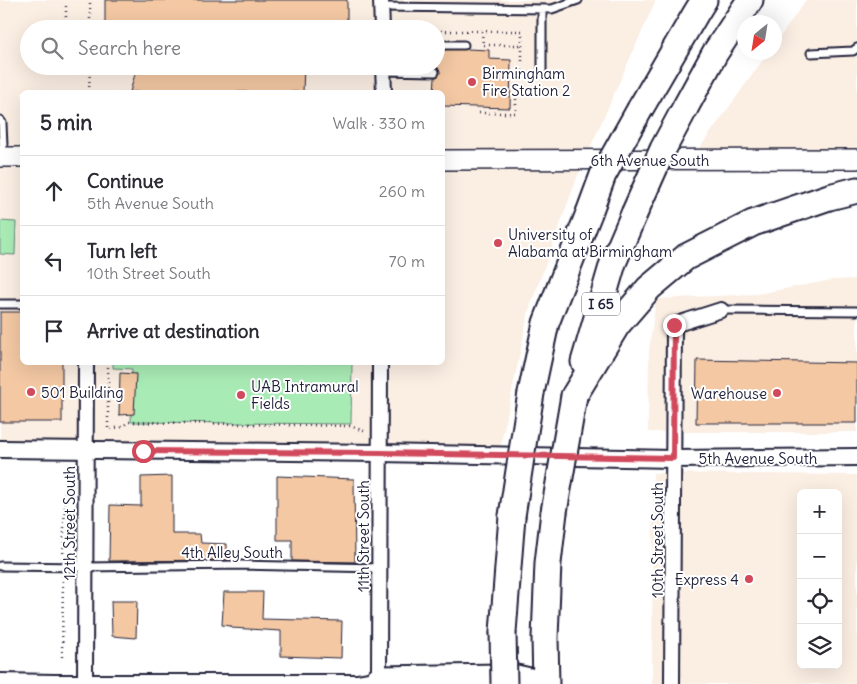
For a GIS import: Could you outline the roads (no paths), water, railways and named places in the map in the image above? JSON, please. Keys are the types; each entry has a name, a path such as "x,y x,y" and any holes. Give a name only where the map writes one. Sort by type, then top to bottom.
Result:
{"highway":[{"path":"640,109 684,0"},
{"path":"504,684 503,632 512,516 531,393 546,323 603,175 704,0"},
{"name":"I 65","path":"544,684 548,563 554,512 574,396 613,263 663,149 714,53 750,0"},
{"path":"574,396 617,325 649,288 686,257 753,223 829,197 857,190"},
{"path":"379,679 501,677 544,684"}],"main road":[{"path":"0,157 20,157"},
{"name":"6th Avenue South","path":"445,160 857,160"}],"street":[{"path":"381,4 382,20"},
{"path":"383,75 384,90"},
{"name":"10th Street South","path":"672,684 674,325 721,310"},
{"name":"12th Street South","path":"85,684 86,365"},
{"name":"11th Street South","path":"379,679 380,365"},
{"name":"5th Avenue South","path":"0,449 673,458 857,457"},
{"path":"0,682 85,684 357,682 379,679"}],"lane":[{"path":"381,4 552,9 578,0"},
{"path":"542,8 542,70"},
{"path":"445,45 464,45"},
{"path":"811,52 853,50 857,48"},
{"path":"0,120 2,123 3,146 0,152"},
{"path":"0,304 20,304"},
{"path":"721,310 857,311"},
{"name":"4th Alley South","path":"0,566 242,565 380,568"},
{"path":"672,684 679,684"}],"place":[{"name":"Birmingham Fire Station 2","path":"472,82"},
{"name":"University of Alabama at Birmingham","path":"498,243"},
{"name":"501 Building","path":"31,392"},
{"name":"Warehouse","path":"777,393"},
{"name":"UAB Intramural Fields","path":"241,395"},
{"name":"Express 4","path":"749,579"}]}
